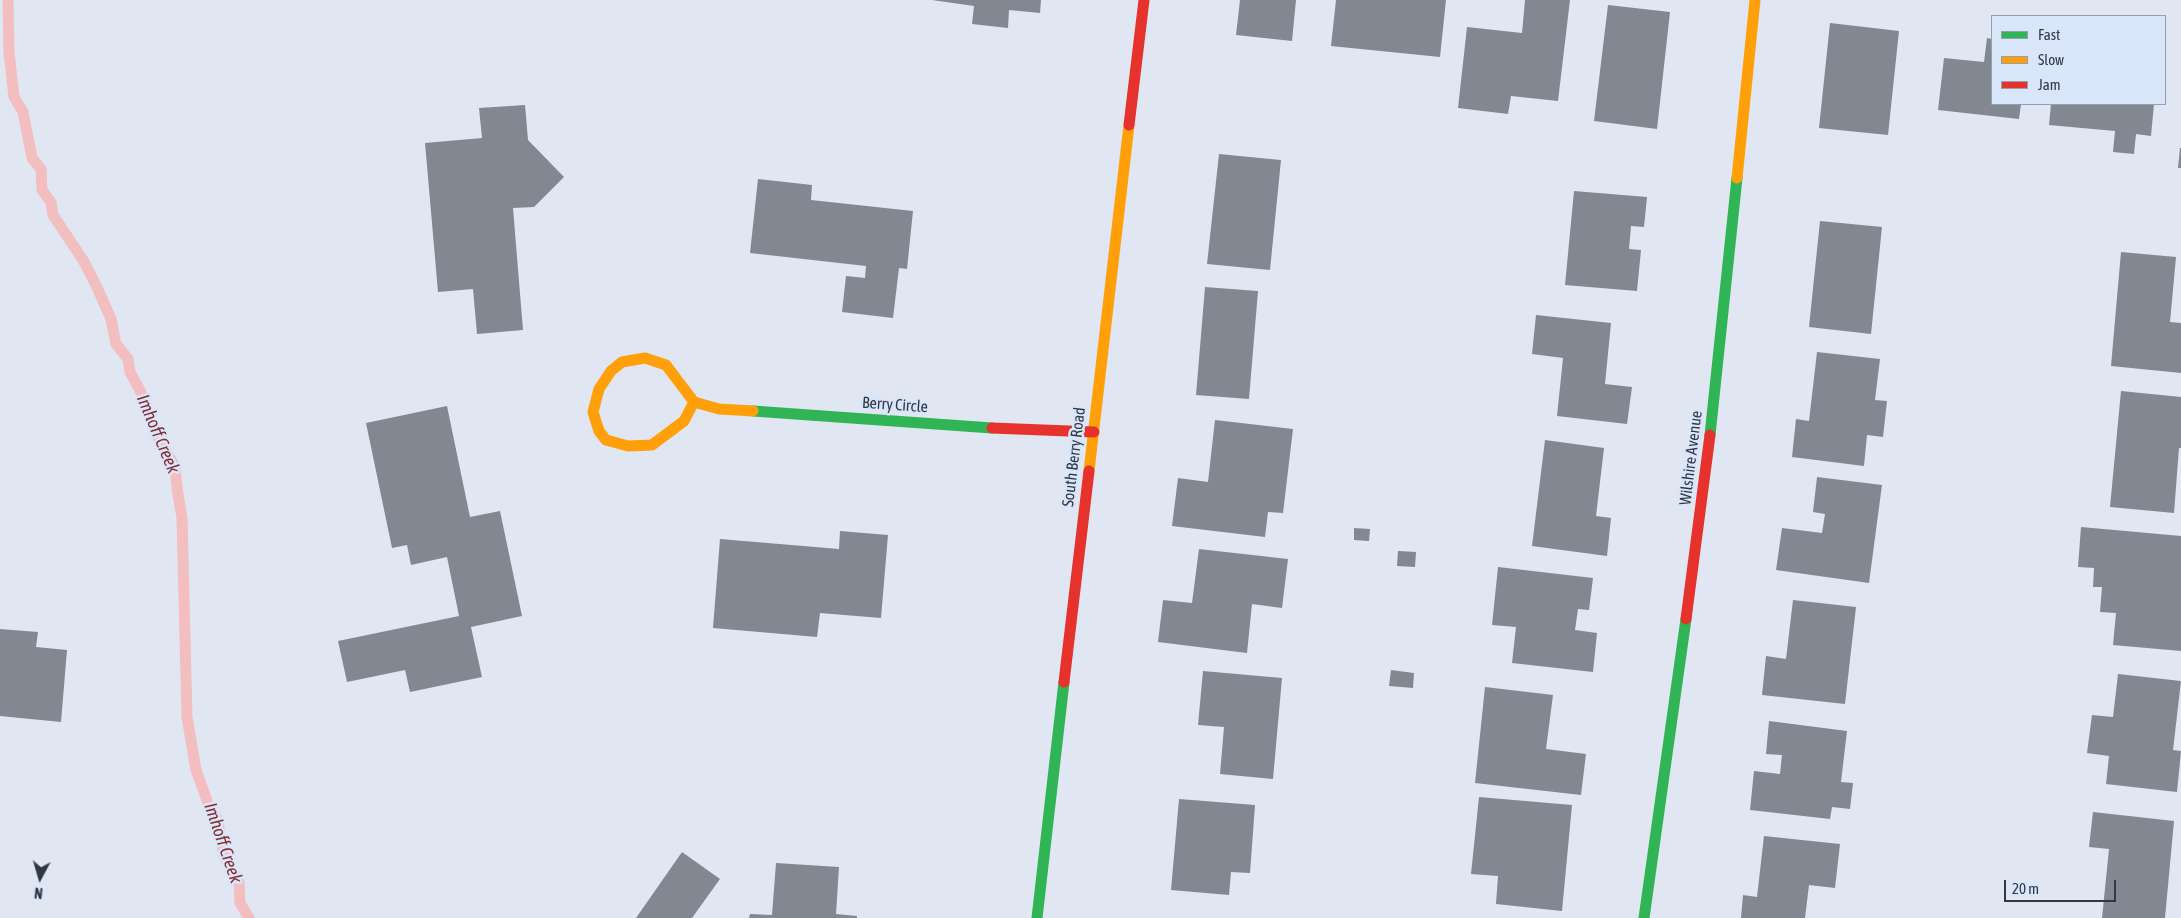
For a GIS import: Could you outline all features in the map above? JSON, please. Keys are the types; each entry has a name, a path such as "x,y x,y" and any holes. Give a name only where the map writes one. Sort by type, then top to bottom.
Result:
{"street":[{"name":"South Berry Road","path":"1037,918 1144,0"},
{"name":"Wilshire Avenue","path":"1644,918 1706,478 1755,0"},
{"path":"645,358 666,365 694,402 684,422 652,445 628,446 606,440 599,431 593,412 599,389 611,371 622,362 645,358"},
{"name":"Berry Circle","path":"694,402 718,409 852,419 1094,432"}],"building":[{"path":"932,0 1041,0 1040,13 1009,10 1008,28 972,24 974,6"},
{"path":"1240,0 1296,0 1292,41 1236,35"},
{"path":"1336,0 1446,0 1440,57 1331,46"},
{"path":"1525,0 1570,0 1558,101 1511,96 1508,114 1458,108 1467,27 1522,33"},
{"path":"1608,5 1670,12 1657,129 1594,121"},
{"path":"1830,23 1899,31 1888,135 1819,128"},
{"path":"1987,38 1991,39 1991,105 2021,105 2019,119 1938,110 1944,58 1984,62"},
{"path":"525,105 528,140 564,177 534,207 513,208 523,330 477,334 473,289 438,292 425,143 482,138 479,108"},
{"path":"2051,105 2154,105 2151,136 2136,134 2134,154 2113,152 2115,131 2049,125"},
{"path":"2180,148 2181,168 2178,168"},
{"path":"1219,154 1281,160 1270,270 1207,264"},
{"path":"758,179 812,185 811,200 913,211 907,269 899,268 893,318 842,312 846,276 865,278 866,266 750,253"},
{"path":"1574,191 1647,197 1644,227 1631,226 1629,249 1641,250 1637,291 1565,285"},
{"path":"1820,221 1882,227 1871,334 1809,327"},
{"path":"2121,252 2176,257 2170,322 2181,323 2181,373 2111,366"},
{"path":"1205,287 1258,291 1249,399 1196,395"},
{"path":"1536,315 1611,323 1605,384 1632,387 1627,424 1557,416 1563,358 1532,354"},
{"path":"1817,352 1880,359 1875,400 1887,401 1883,437 1867,435 1864,466 1792,457 1796,419 1809,421"},
{"path":"2121,391 2181,397 2181,448 2179,448 2174,513 2110,507"},
{"path":"447,406 470,517 500,511 522,616 471,627 482,677 410,692 405,670 347,682 338,641 459,616 447,557 411,565 407,545 392,548 366,423"},
{"path":"1215,420 1293,429 1283,513 1268,512 1265,537 1172,526 1178,478 1208,482"},
{"path":"1545,440 1604,448 1596,516 1611,518 1607,556 1532,546"},
{"path":"1817,477 1882,485 1869,583 1776,570 1782,528 1822,533 1825,514 1813,512"},
{"path":"2081,527 2181,536 2181,651 2113,645 2116,613 2100,612 2102,587 2093,587 2094,568 2078,567"},
{"path":"1354,528 1370,529 1369,541 1354,540"},
{"path":"840,531 888,535 881,618 820,613 817,637 713,628 720,539 839,549"},
{"path":"1199,549 1288,559 1282,608 1252,604 1247,653 1158,642 1163,600 1192,603"},
{"path":"1398,551 1416,552 1415,567 1397,566"},
{"path":"1498,567 1593,578 1589,610 1578,609 1575,630 1597,633 1593,672 1512,663 1516,627 1492,625"},
{"path":"1793,600 1856,607 1845,704 1762,695 1766,656 1786,659"},
{"path":"0,629 38,632 36,647 67,650 61,722 0,716"},
{"path":"1391,670 1414,673 1413,688 1389,686"},
{"path":"1203,671 1282,678 1273,779 1220,774 1224,727 1198,725"},
{"path":"2118,674 2181,681 2173,750 2181,751 2177,792 2106,784 2109,756 2087,753 2092,715 2113,717"},
{"path":"1485,687 1553,695 1546,749 1586,754 1581,795 1475,783"},
{"path":"1769,721 1847,731 1841,782 1853,783 1850,809 1832,807 1830,819 1750,810 1754,771 1780,774 1782,755 1766,754"},
{"path":"1479,797 1572,805 1562,911 1496,904 1498,876 1471,874"},
{"path":"1179,799 1255,805 1250,873 1231,872 1229,895 1171,890"},
{"path":"2093,812 2174,821 2165,918 2102,918 2109,849 2089,847"},
{"path":"1764,836 1840,844 1835,888 1809,885 1805,918 1741,918 1743,895 1757,897"},
{"path":"682,852 720,879 692,918 636,918"},
{"path":"776,863 839,867 836,914 857,916 857,918 749,918 750,914 772,915"}],"waterway":[{"name":"Imhoff Creek","path":"8,0 9,52 14,97 23,112 32,158 41,169 42,190 51,202 53,215 83,260 96,285 111,319 116,344 128,359 130,372 144,398 155,432 175,467 182,518 187,717 196,770 209,806 218,821 224,856 239,882 240,903 249,918"}],"traffic: fast":[{"path":"1710,435 1737,178"},
{"path":"753,411 992,428"},
{"path":"1644,918 1686,619"},
{"path":"1037,918 1064,682"}],"traffic: slow":[{"path":"1737,178 1755,0"},
{"path":"1089,471 1129,125"},
{"path":"694,402 684,421 652,445 628,446 606,440 599,431 593,412 599,389 611,371 622,362 645,358 666,365 694,402 719,409 753,411"}],"traffic: jam":[{"path":"1129,125 1144,0"},
{"path":"992,428 1094,432"},
{"path":"1686,619 1710,435"},
{"path":"1064,682 1089,471"}]}
